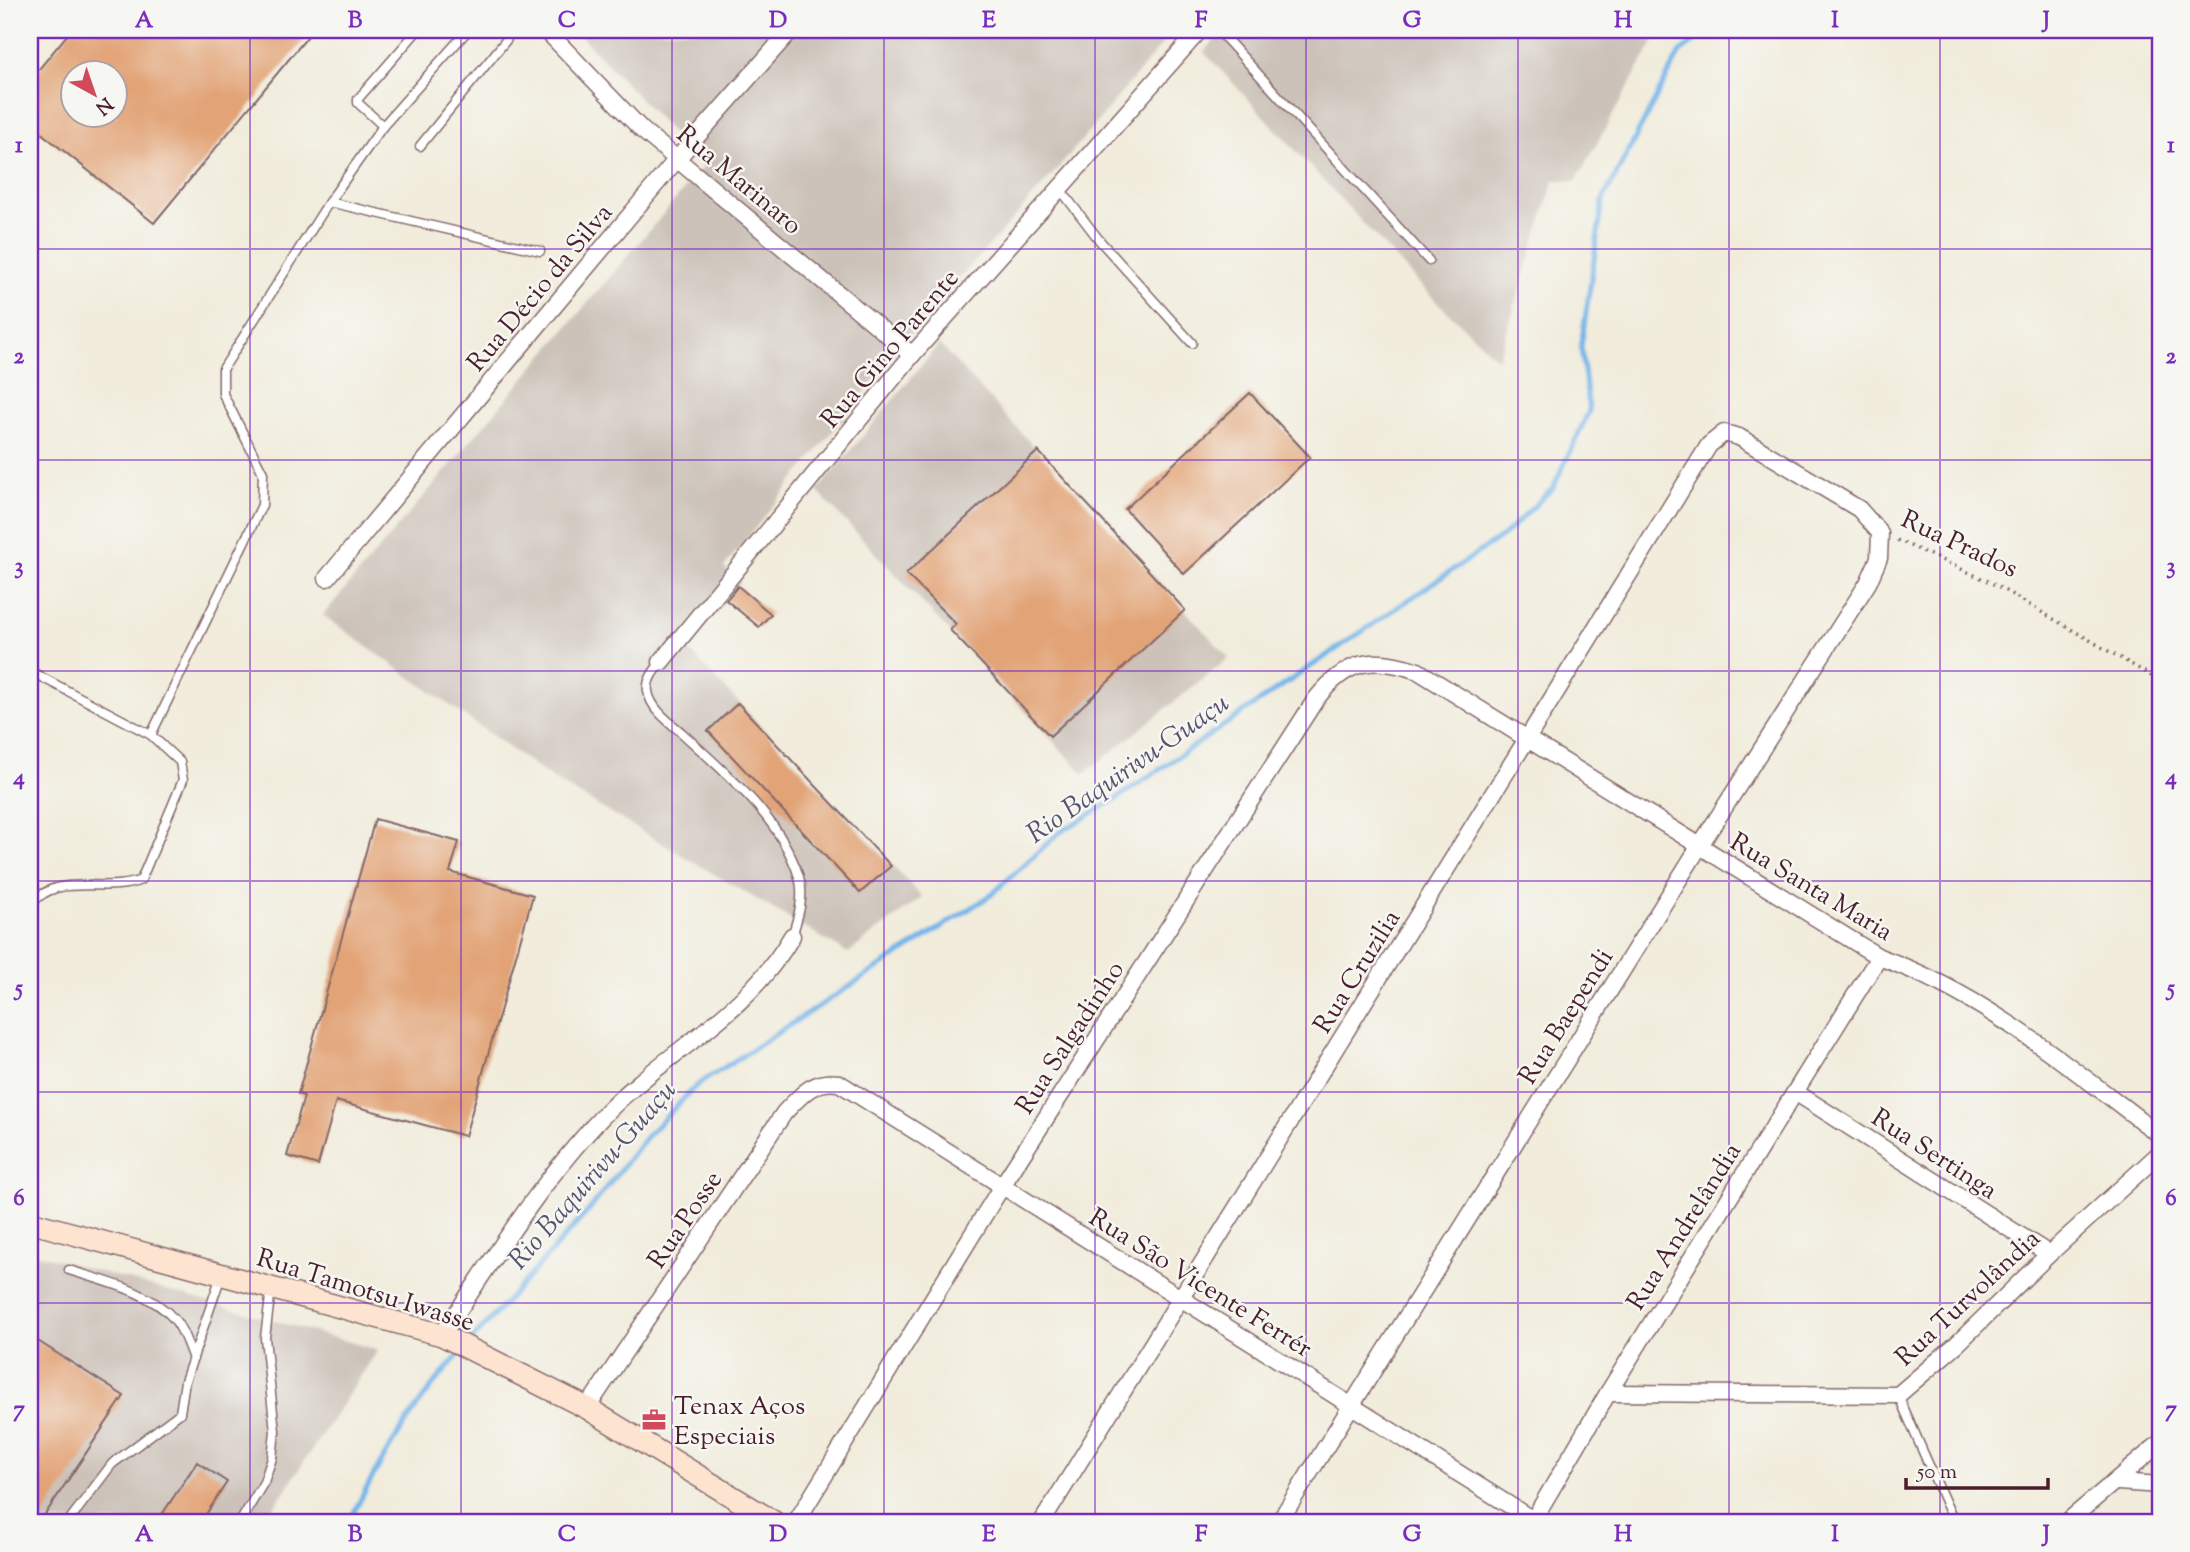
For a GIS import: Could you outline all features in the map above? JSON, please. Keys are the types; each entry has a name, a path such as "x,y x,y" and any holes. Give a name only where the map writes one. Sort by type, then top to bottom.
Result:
{"street":[{"name":"Rua Marinaro","path":"546,30 642,130 912,355"},
{"name":"Rua Décio da Silva","path":"327,578 677,159 791,30"},
{"name":"Rua Gino Parente","path":"661,662 912,355 1200,30"},
{"name":"Rua Prados","path":"1709,444 1724,433 1739,437 1859,509 1880,533"},
{"name":"Rua Cruzilia","path":"1042,1522 1528,741 1709,444"},
{"name":"Rua Baependi","path":"1279,1522 1699,847 1868,583 1880,558 1880,533"},
{"name":"Rua Salgadinho","path":"796,1522 1002,1186 1329,682 1344,670 1379,661 1418,671 1434,683"},
{"name":"Rua Santa Maria","path":"1434,683 1879,957 1950,989 2028,1037 2160,1135"},
{"path":"445,1336 573,1149 604,1115 761,982 792,936"},
{"name":"Rua Andrelândia","path":"1534,1522 1608,1393 1879,957"},
{"name":"Rua Posse","path":"587,1408 784,1113 813,1085 825,1081 839,1083"},
{"name":"Rua São Vicente Ferrér","path":"839,1083 1534,1522"},
{"name":"Rua Sertinga","path":"1795,1092 2049,1254"},
{"name":"Rua Turvolândia","path":"1608,1393 1898,1395 1957,1344 2049,1254 2160,1153"},
{"name":"Rua Tamotsu Iwasse","path":"30,1222 445,1336 587,1408 774,1522"},
{"path":"2067,1522 2118,1482 2160,1443"},
{"path":"2118,1482 2160,1485"}],"lane":[{"path":"383,126 358,103 358,99 418,30"},
{"path":"151,735 262,505 263,473 223,394 223,369 329,202 383,126 468,30"},
{"path":"420,146 508,39 504,30"},
{"path":"1218,30 1429,261"},
{"path":"1060,189 1100,241 1192,342"},
{"path":"329,202 540,251"},
{"name":"Rua Gino Parente","path":"661,662 649,678 648,691 659,713 751,799 779,836 800,879 800,912 792,936"},
{"path":"30,671 151,735 180,762 183,780 141,880 123,887 55,885 37,896 30,906"},
{"path":"69,1270 124,1289 165,1311 178,1325 193,1359"},
{"path":"68,1522 111,1464 180,1413 185,1381 222,1275"},
{"path":"240,1522 264,1482 272,1458 275,1430 265,1338 271,1289"},
{"path":"1898,1395 1954,1522"}],"path":[{"name":"Rua Prados","path":"1880,533 1990,582 2160,681"}],"shaded area":[{"path":"575,30 1174,30 1060,166 918,325 724,567 741,582 687,648 922,897 848,953 556,781 323,615 704,166"},
{"path":"1223,30 1660,30 1576,181 1554,180 1498,360 1429,294 1204,52"},
{"path":"939,344 1229,658 1084,774 817,491"},
{"path":"30,1252 378,1350 264,1522 30,1522"}],"building":[{"path":"71,30 313,30 154,223 30,124 30,80"},
{"path":"1250,393 1310,457 1184,574 1125,509"},
{"path":"1038,451 1185,610 1050,736 950,630 956,624 906,574"},
{"path":"738,586 771,614 759,627 726,600"},
{"path":"738,703 891,866 860,893 708,731"},
{"path":"375,819 459,842 450,872 533,895 465,1136 336,1101 318,1165 287,1156 304,1096 298,1094"},
{"path":"30,1336 124,1396 40,1522 30,1522"},
{"path":"197,1462 227,1482 201,1522 157,1522"}],"waterway":[{"name":"Rio Baquirivu-Guaçu","path":"469,1343 589,1210 645,1138 697,1085 991,895 1060,832 1113,801 1504,535 1553,488 1589,411 1581,346 1603,200 1680,52 1711,30"},
{"name":"Rio Baquirivu-Guaçu","path":"349,1522 400,1432 429,1390 463,1350"}],"place":[{"name":"Tenax Aços Especiais","path":"654,1420"}]}
